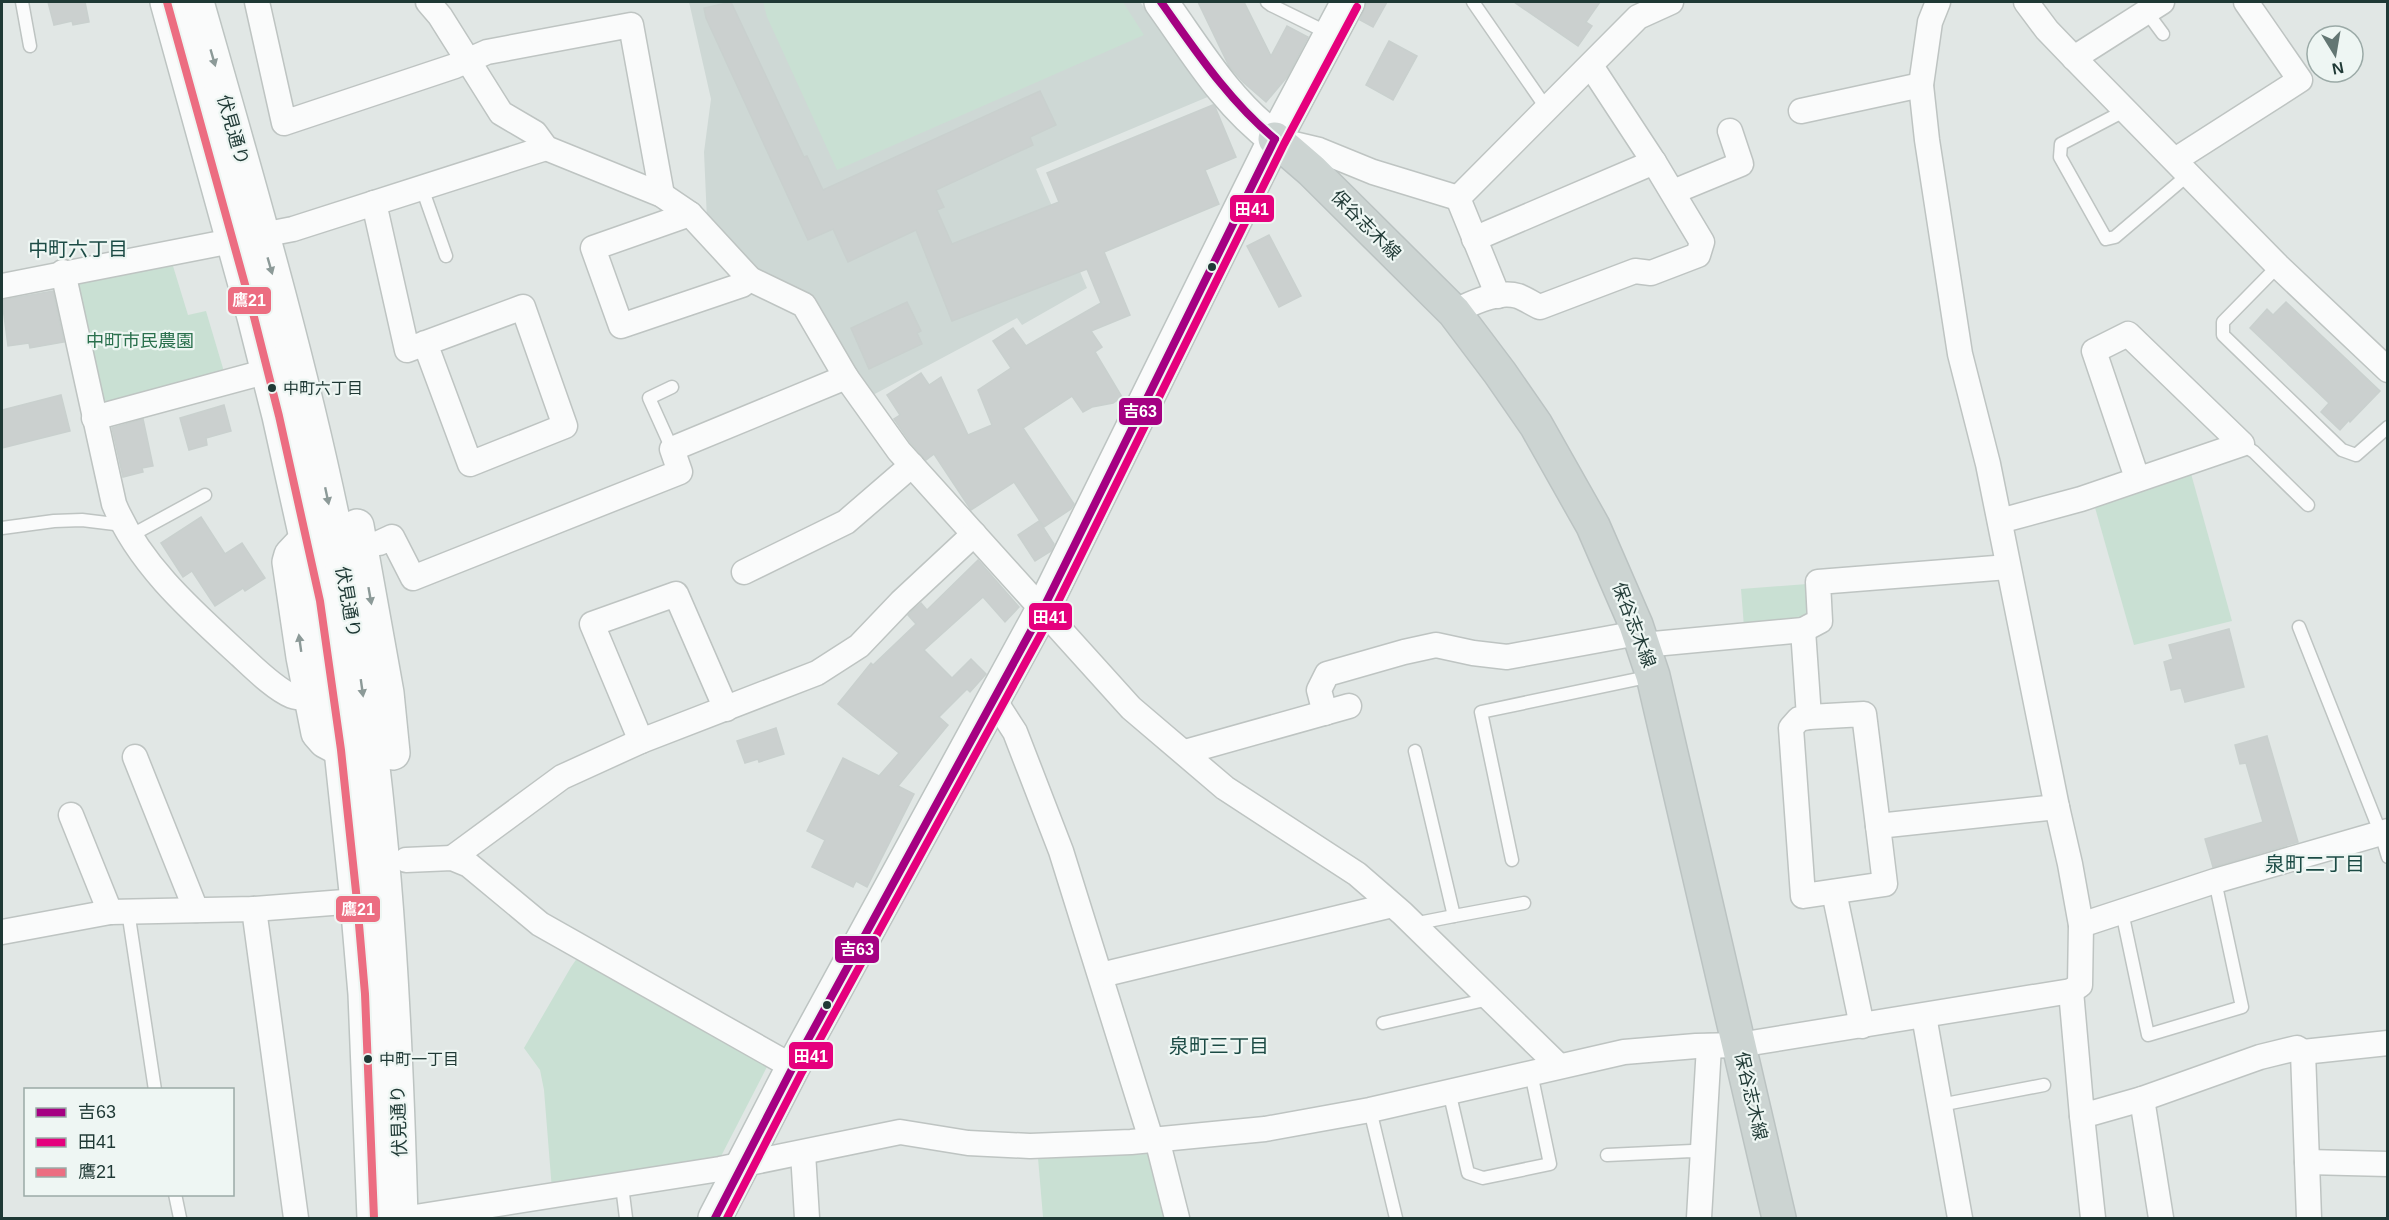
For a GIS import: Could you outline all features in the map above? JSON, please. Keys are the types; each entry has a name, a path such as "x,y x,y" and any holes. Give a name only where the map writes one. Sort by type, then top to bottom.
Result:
{"main road":[{"name":"伏見通り","path":"167,2 248,238 297,362 338,545 362,681 385,877 397,1068 401,1218"},
{"name":"伏見通り","path":"197,2 248,238 268,371 307,538 321,613 341,750 365,994 374,1218"},
{"path":"1161,2 1225,93 1259,127 1275,139"},
{"path":"715,1218 793,1067 1043,609 1275,139 1348,2"},
{"name":"保谷志木線","path":"1275,139 1311,170 1454,312 1512,390 1565,474 1593,526 1653,676 1724,1046 1779,1218"},
{"path":"317,451 330,454 340,462 345,474 361,546 387,693 406,860 410,945 400,956 390,960"},
{"path":"307,538 291,555 289,562 310,698 318,733 324,741 341,750"}],"street":[{"path":"257,2 284,123 487,52 631,25 662,195"},
{"path":"428,2 501,113 535,133 546,148 662,195 690,214 750,279 804,305 866,407 912,465 1131,708 1225,788 1357,874 1559,1066"},
{"path":"1458,198 1591,66 1632,9 1671,2"},
{"path":"409,1218 744,1165 900,1132 968,1143 1030,1146 1154,1139 1265,1129 1370,1110 1624,1052 1724,1046 1862,1026 2071,990 2080,985 2080,925 2070,864 1988,464 1960,354 1927,140 1921,86 1930,22 1938,2"},
{"path":"2026,2 2047,30 2278,266 2384,363"},
{"path":"2182,167 2300,80 2246,2"},
{"path":"2074,58 2154,6"},
{"path":"1454,312 1472,303 1498,296 1516,295 1540,307 1635,271 1651,273 1698,255 1702,242 1673,192 1591,66"},
{"path":"1801,111 1921,86"},
{"path":"1673,192 1741,164 1731,131"},
{"path":"1275,139 1319,150 1383,176 1458,198"},
{"path":"2,286 63,272 293,229 546,148"},
{"path":"1474,239 1654,162"},
{"path":"1458,198 1498,296"},
{"path":"374,203 406,350 424,343 523,308 565,426 470,465 424,343"},
{"path":"690,214 593,248 621,326 742,285 750,279"},
{"path":"63,272 114,504 126,531 172,590 258,671 293,697 310,698"},
{"path":"2000,521 2081,499 2242,444 2128,334 2094,351 2137,478"},
{"path":"94,418 268,371"},
{"path":"361,546 379,543 392,537 413,578 680,472 672,449 846,377"},
{"path":"744,572 846,522 912,465"},
{"path":"452,858 562,777 641,741 817,673 859,646 901,602 974,534"},
{"path":"1324,713 1320,690 1327,674 1436,645 1507,657 1640,639 1803,630 1820,621 1818,582 2008,567"},
{"path":"641,741 592,624 676,594 726,709"},
{"path":"1803,630 1809,717"},
{"path":"993,698 1015,732 1061,851 1154,1139 1177,1218"},
{"path":"1185,752 1349,706"},
{"path":"1864,714 1878,826 1885,884 1803,896 1791,728 1799,719 1864,714"},
{"path":"135,757 196,910"},
{"path":"1878,826 2057,807"},
{"path":"71,814 119,911"},
{"path":"2080,925 2215,881 2384,832"},
{"path":"406,860 452,858 469,865 540,924 793,1067"},
{"path":"1834,892 1862,1026"},
{"path":"2,932 119,911 254,909 357,901"},
{"path":"1101,975 1392,905"},
{"path":"254,909 296,1218"},
{"path":"2071,990 2093,1218"},
{"path":"1924,1016 1960,1218"},
{"path":"2082,1116 2142,1099 2260,1057 2297,1048 2303,1052 2388,1043"},
{"path":"1699,1218 1703,1153 1724,1046"},
{"path":"2303,1052 2309,1218"},
{"path":"2142,1099 2161,1218"},
{"path":"803,1153 807,1218"},
{"path":"2307,1162 2388,1164"}],"lane":[{"path":"22,2 30,46"},
{"path":"1267,2 1331,35"},
{"path":"1473,2 1547,110"},
{"path":"2154,6 2163,34"},
{"path":"2126,111 2061,144 2060,157 2106,239 2115,237 2182,167"},
{"path":"422,188 446,256"},
{"path":"2278,266 2223,322 2223,335 2342,450 2356,455 2388,427"},
{"path":"672,387 649,398 672,449"},
{"path":"2242,444 2254,452 2308,505"},
{"path":"2,528 82,520 126,531 205,495"},
{"path":"2300,627 2384,832 2388,857"},
{"path":"1512,860 1481,712 1653,676"},
{"path":"1415,751 1454,916"},
{"path":"2122,912 2148,1035 2242,1007 2215,881"},
{"path":"1412,924 1524,903"},
{"path":"119,911 155,1088"},
{"path":"1383,1023 1489,999"},
{"path":"1449,1091 1468,1173 1483,1178 1550,1164 1532,1072"},
{"path":"1940,1105 2044,1085"},
{"path":"1370,1110 1396,1218"},
{"path":"1607,1155 1692,1151 1703,1153"},
{"path":"622,1186 627,1218"},
{"path":"175,1196 180,1218"}],"shaded area":[{"path":"689,2 1140,2 1210,96 1036,169 1087,288 1022,325 1017,318 871,396 817,306 757,275 707,220 704,152 711,99"}],"green space":[{"path":"763,2 1123,2 1144,35 837,170 767,17"},
{"name":"中町市民農園","path":"173,266 188,315 206,311 225,375 106,405 98,401 72,279"},
{"path":"2190,470 2232,621 2134,645 2094,504"},
{"path":"1807,584 1810,614 1802,622 1744,627 1741,589"},
{"path":"580,954 770,1061 717,1164 552,1190 544,1090 540,1070 524,1048"},
{"path":"1148,1154 1165,1218 1021,1218 1043,1217 1038,1158"}],"building":[{"path":"48,2 85,2 89,22 73,25 72,21 54,25"},
{"path":"731,2 804,157 807,156 823,190 1040,91 1056,125 1030,137 1033,145 936,190 944,207 937,210 952,244 1059,202 1047,173 1213,105 1215,107 1236,157 1205,170 1219,204 1104,252 1130,315 1091,331 1102,347 1095,352 1122,397 1113,403 1092,407 1083,412 1072,396 1023,428 1074,504 1071,509 1044,527 1014,482 971,510 934,454 926,460 910,442 894,419 900,415 887,395 921,373 929,385 941,377 968,435 992,425 978,390 1011,368 993,341 1013,328 1026,346 1101,303 1087,269 952,321 916,230 848,262 833,229 808,240 706,18 704,8"},
{"path":"1198,2 1244,2 1271,56 1287,26 1308,37 1287,77 1266,102 1229,66"},
{"path":"1367,2 1387,2 1373,27 1360,20"},
{"path":"1514,2 1600,2 1586,22 1592,26 1578,46"},
{"path":"1389,41 1417,56 1393,100 1366,85"},
{"path":"1269,235 1301,296 1279,307 1247,246"},
{"path":"53,291 64,342 30,348 29,343 8,346 2,300"},
{"path":"907,302 921,331 917,333 922,344 869,369 851,328"},
{"path":"2286,302 2380,391 2340,430 2321,412 2329,403 2250,328 2267,309 2273,315"},
{"path":"61,395 70,431 2,448 2,410"},
{"path":"224,405 231,431 206,438 207,445 189,450 180,418"},
{"path":"143,419 153,466 142,468 143,472 123,477 112,428"},
{"path":"201,517 225,554 242,543 265,578 245,591 243,588 215,606 192,571 183,577 161,543"},
{"path":"1039,521 1054,544 1051,551 1035,561 1018,535"},
{"path":"978,560 1019,607 1005,622 983,597 924,650 952,678 971,659 986,674 970,692 967,689 939,717 948,725 898,786 914,794 867,887 856,881 853,887 812,867 825,840 807,831 843,758 879,776 899,753 838,704 871,663 873,665 916,624 908,615 921,603 927,610"},
{"path":"2229,629 2244,687 2185,702 2181,688 2171,690 2164,662 2173,659 2169,645"},
{"path":"776,728 784,754 759,762 758,759 745,763 737,741"},
{"path":"2267,736 2298,842 2213,867 2205,839 2263,822 2246,763 2240,764 2235,745"}],"transit line":[{"name":"鷹21","path":"167,2 254,317 279,416 320,601 341,750 357,901 365,994 374,1218"},
{"name":"吉63","path":"1161,2 1200,57 1242,108 1275,139"},
{"name":"田41","path":"727,1218 802,1072 1052,614 1284,144 1357,7"},
{"name":"吉63","path":"715,1218 793,1067 1043,609 1275,139"}],"place":[{"name":"中町六丁目","path":"272,388"},
{"name":"中町一丁目","path":"368,1059"}],"district":[{"name":"中町六丁目","path":"78,249"},
{"name":"泉町二丁目","path":"2315,864"},
{"name":"泉町三丁目","path":"1219,1046"}]}
